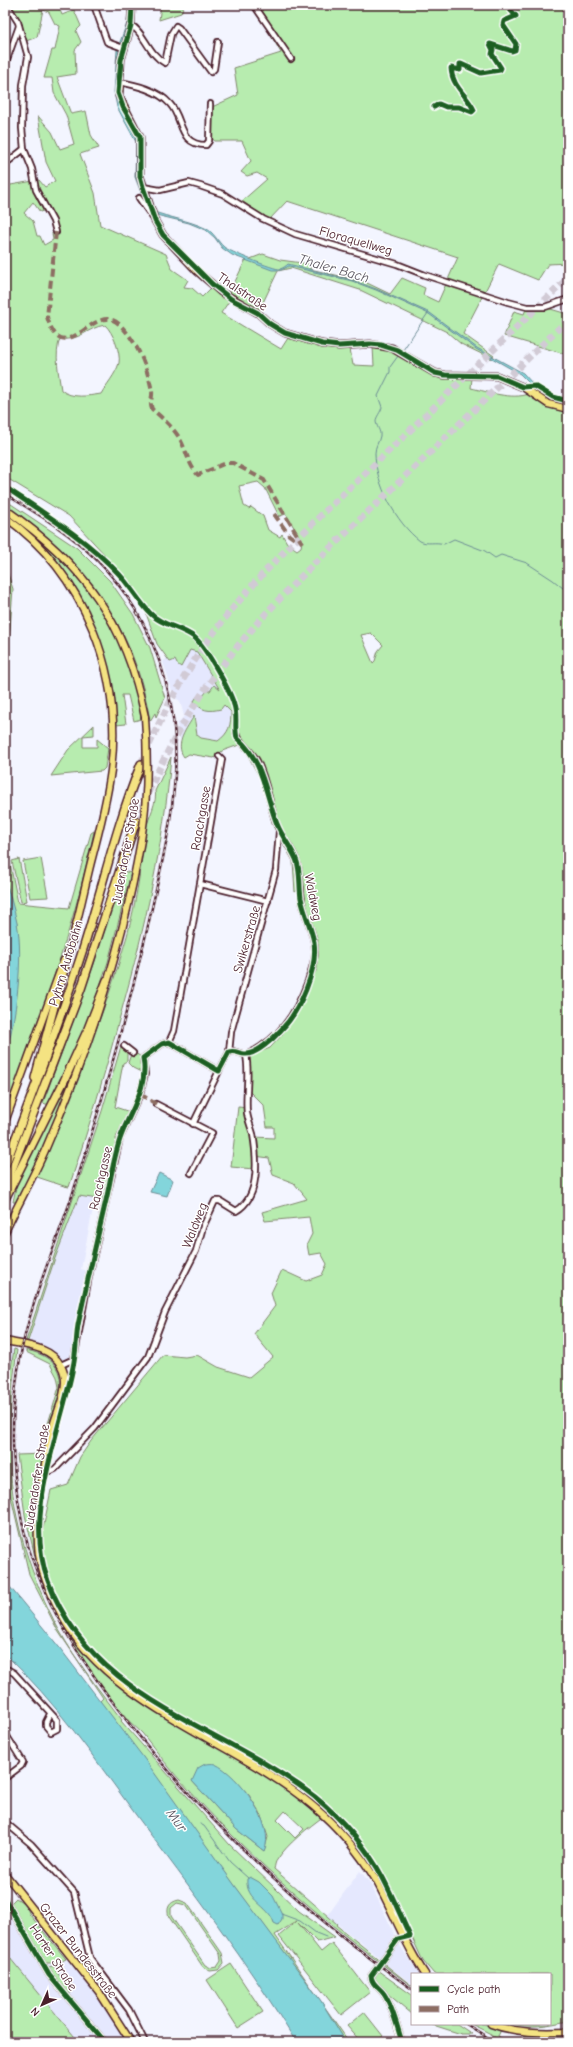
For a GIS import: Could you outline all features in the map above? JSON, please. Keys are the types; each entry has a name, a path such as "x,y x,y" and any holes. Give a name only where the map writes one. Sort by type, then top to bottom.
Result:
{"highway":[{"name":"Pyhrn Autobahn","path":"5,1166 59,1022 84,945 122,814 141,764"},
{"name":"Pyhrn Autobahn","path":"5,1188 81,989 136,822"},
{"path":"18,1131 70,947"},
{"path":"5,1199 64,1081 87,1031 107,980"}],"main road":[{"name":"Thalstraße","path":"132,5 131,25 120,47 118,93 140,140 140,165 143,187 154,217 163,235 212,284 231,299 258,313 270,324 284,333 322,344 339,346 370,344 392,348 435,373 445,375 497,376 523,386 548,404 568,409"},
{"name":"Judendorfer Straße","path":"5,509 32,528 59,552 85,580 97,596 114,625 128,654 139,689 145,717 148,760 145,814 134,884 107,980 104,997 80,1066 46,1149 5,1232"},
{"path":"5,517 31,539 57,567 78,597 104,656 112,696 113,725 111,770 98,832 70,947 61,967 5,1122"},
{"path":"5,1341 44,1351 59,1363"},
{"name":"Judendorfer Straße","path":"59,1363 64,1376 64,1387 54,1424 45,1474 38,1528 38,1548 41,1568 52,1597 64,1620 81,1644 100,1665 138,1695 279,1781 322,1814 353,1846 368,1868 404,1938 424,1973"},
{"name":"Grazer Bundesstraße","path":"5,1874 99,1992 131,2042"},
{"path":"494,2025 501,2028 525,2031 568,2032"}],"street":[{"path":"6,5 19,26 28,56 23,85 24,149 32,169 36,190 53,221 56,232"},
{"path":"94,5 106,42 120,47"},
{"path":"254,5 291,59"},
{"path":"131,25 138,29 145,45 164,63 171,34 176,26 211,72 214,69 218,42"},
{"path":"5,65 19,26"},
{"path":"119,82 140,86 169,103 178,116 184,135 188,139 201,145 206,145 209,141 210,104"},
{"path":"5,99 5,106"},
{"path":"5,164 24,149"},
{"name":"Floraquellweg","path":"143,187 160,190 189,183 200,186 223,194 263,219 295,234 397,264 425,275 508,302 527,307 545,307 568,300"},
{"name":"Thalstraße","path":"139,198 148,212 154,217"},
{"name":"Waldweg","path":"45,1474 55,1469 95,1428 148,1357 165,1312 196,1251 203,1227 212,1205 215,1201 220,1201 236,1211 241,1208 254,1186 256,1155 247,1115 248,1065 246,1055 264,1045 287,1024 301,1001 313,963 313,940 305,916 297,860 279,831 266,785 257,761 249,749 237,738 236,732"},
{"name":"Raachgasse","path":"59,1363 74,1359 89,1276 120,1138 140,1094 145,1074 143,1058 162,1044 169,1042 174,1031 222,759 219,756"},
{"name":"Swikerstraße","path":"193,1124 229,1052 231,1032 276,870 279,831"},
{"path":"200,884 268,901"},
{"path":"169,1042 219,1071"},
{"path":"124,1046 133,1053"},
{"path":"229,1052 237,1052 246,1055"},
{"path":"156,1104 212,1133 191,1173"},
{"path":"5,1668 14,1673 50,1714"},
{"path":"5,1732 22,1762 21,1766 5,1778"},
{"path":"5,1823 31,1844 74,1892 90,1958 128,2010 145,2042"},
{"name":"Harter Straße","path":"5,1899 50,1976 105,2042"},
{"path":"402,2042 384,1993 372,1981 371,1976 398,1939 404,1938"}],"shaded area":[{"path":"190,650 197,652 221,692 204,710 221,710 224,705 231,712 230,724 226,735 218,741 200,738 197,735 195,727 196,719 180,740 177,724 184,716 180,701 174,697 163,662 167,658 170,662 175,660"},
{"path":"79,1195 95,1198 81,1269 92,1272 87,1295 82,1295 71,1352 61,1378 58,1369 26,1350 54,1261"},
{"path":"5,1348 14,1349 5,1408"},
{"path":"5,1408 6,1476 5,1476"},
{"path":"360,1871 370,1883 395,1935 380,1958 327,1916"},
{"path":"13,1909 45,1964 58,1964 67,1960 100,1999 125,2042 80,2042 43,2001 5,1954 5,1914"},
{"path":"399,1944 418,1973 411,1973 411,1983 382,1961 395,1945"}],"green space":[{"path":"8,5 58,5 62,15 74,10 81,26 76,31 81,42 75,50 76,74 57,77 71,114 86,111 91,135 99,148 80,154 95,193 100,225 166,254 172,269 188,280 184,287 192,288 202,297 212,287 230,300 221,313 281,349 288,338 312,345 350,349 353,365 374,366 373,347 387,349 415,366 441,379 472,378 471,388 507,396 522,396 529,394 547,406 568,412 568,2021 551,2024 551,1973 433,1973 423,1961 383,1875 357,1838 317,1798 293,1781 184,1717 163,1707 128,1684 95,1655 77,1633 67,1618 47,1574 41,1539 51,1490 68,1485 80,1457 91,1441 163,1355 185,1357 197,1355 218,1367 249,1377 273,1357 254,1334 275,1306 271,1293 282,1270 306,1281 322,1275 327,1264 321,1253 309,1255 307,1244 312,1234 309,1217 265,1221 262,1212 307,1199 294,1183 273,1175 269,1158 255,1156 254,1169 231,1167 238,1107 248,1108 255,1137 274,1138 274,1127 267,1127 264,1106 249,1091 248,1057 270,1048 282,1035 297,1011 317,969 318,939 306,912 304,886 295,892 293,861 273,826 260,779 242,744 222,751 214,758 189,754 184,757 181,752 181,741 194,716 197,735 201,738 218,741 227,732 231,721 231,712 224,705 221,709 206,710 199,707 194,701 198,695 202,697 207,691 210,691 214,685 220,690 197,652 190,650 181,667 175,660 170,662 157,644 143,605 106,556 69,516 5,477 5,186 39,180 45,187 55,181 46,162 38,116 52,132 60,149 74,144 66,115 54,93 52,78 44,78 52,50 55,50 60,26 55,24 49,12 43,10 37,37 26,41 18,19","holes":["33,202 40,212 49,209 59,230 52,233 53,240 44,245 40,236 37,236 33,221 24,213","105,325 111,332 119,354 119,363 116,371 101,394 75,396 65,393 61,390 58,364 57,351 60,339 73,338","258,482 265,488 279,516 277,517 286,514 302,541 301,547 297,550 287,543 282,534 280,537 268,530 263,516 251,507 249,509 244,506 239,486","371,633 383,645 378,651 373,663 361,635"]},
{"path":"161,5 184,5 181,13 159,20"},
{"path":"254,5 568,5 568,263 548,264 538,280 499,264 463,334 494,356 492,359 461,344 447,332 360,290 291,268 278,271 259,311 229,294 245,261 263,254 280,260 310,264 310,269 365,282 390,294 402,278 425,288 423,295 438,302 458,257 287,201 269,220 242,201 267,179 257,173 247,176 241,172 251,161 242,141 215,141 210,137 212,107 238,95 234,68 281,53"},
{"path":"547,308 564,313 565,326 568,326 568,355 504,336 514,311 524,314 526,309 546,310"},
{"path":"5,500 77,548 110,581 133,614 150,648 165,698 156,717 155,713 150,721 143,687 132,655 118,625 101,597 81,572 58,548 33,526 5,506"},
{"path":"14,519 53,549 69,566 99,605 122,649 131,672 141,719 134,721 128,695 122,695 126,724 116,725 114,701 105,655 87,611 76,590 47,552 14,521"},
{"path":"5,565 13,589 5,695"},
{"path":"94,725 94,735 83,736 83,747 97,747 97,739 108,748 105,768 102,771 51,776 68,750"},
{"path":"171,757 164,821 146,916 97,1098 69,1187 64,1186 34,1176 85,1058 118,967 133,909 146,829 154,805 156,795 155,791"},
{"path":"94,831 77,900 57,968 9,1103 5,1102 5,1055 17,924 5,878 5,838 18,903 69,908 91,833"},
{"path":"41,858 48,897 30,898 23,861"},
{"path":"19,859 27,901 21,902 12,861"},
{"path":"123,871 131,873 108,962 78,1044 49,1105 43,1103 94,964"},
{"path":"121,1046 127,1049 127,1061 123,1063 115,1107 130,1112 104,1200 79,1196 54,1261 28,1341 26,1341 102,1111"},
{"path":"81,1050 83,1051 48,1139 18,1202 13,1202 18,1178"},
{"path":"135,1053 143,1058 145,1074 133,1068 128,1063 131,1054"},
{"path":"14,1349 17,1350 10,1420 10,1462 12,1484 19,1527 25,1549 49,1611 73,1653 122,1720 121,1721 230,1845 299,1911 335,1937 317,1942 298,1923 321,1952 332,1943 370,1992 341,2015 279,1936 297,1921 275,1935 349,2042 346,2042 307,1983 152,1771 99,1702 103,1698 58,1631 29,1574 6,1476 5,1408"},
{"path":"26,1350 38,1353 47,1358 54,1364 60,1379 58,1399 49,1429 50,1432 40,1489 36,1561 25,1515 17,1455 44,1454 47,1427 59,1387 57,1377 50,1364 26,1352"},
{"path":"57,1613 65,1625 115,1680 246,1760 324,1816 286,1848 276,1861 274,1869 337,1924 336,1925 411,1985 323,1918 240,1843 182,1782 142,1733 129,1721 99,1682 72,1642","holes":["233,1778 249,1795 260,1813 268,1837 264,1851 236,1829 192,1781","285,1811 304,1829 295,1838 277,1820"]},
{"path":"16,1898 25,1904 30,1915 66,1959 58,1963 46,1963 11,1903"},
{"path":"179,1900 187,1903 222,1953 224,1963 218,1970 210,1971 203,1967 169,1917 169,1906 173,1902","holes":["177,1903 186,1905 220,1954 221,1961 217,1967 211,1968 205,1965 171,1916 171,1908"]},
{"path":"5,1952 79,2042 5,2042"},
{"path":"231,1964 263,2012 238,2028 207,1980"},
{"path":"52,1966 58,1969 56,1971 72,1992 68,1994 50,1970 49,1967"},
{"path":"377,1970 411,1994 411,2013 376,1984 373,1980"},
{"path":"364,2012 383,2036 376,2042 361,2042 347,2026"},
{"path":"433,2025 458,2025 472,2034 461,2034"},
{"path":"473,2025 487,2025 501,2030 498,2036 508,2042 500,2042 491,2034"},
{"path":"516,2025 545,2025 538,2026"},
{"path":"525,2034 568,2036 568,2042 525,2042"}],"water":[{"path":"128,5 130,5 127,33 119,50 117,96 119,106 138,138 137,177 152,211 205,228 211,232 227,249 261,264 280,269 288,264 352,280 430,313 477,348 523,373 541,393 552,399 568,403 568,405 562,405 541,395 520,374 476,349 429,314 352,281 289,266 281,270 272,270 232,255 222,248 215,238 206,230 189,223 160,216 151,212 144,201 135,177 136,142 117,107 114,92 117,50 127,23"},
{"path":"5,878 17,923 20,953 18,989 9,1041 5,1055"},
{"path":"159,1173 173,1180 167,1196 150,1192"},
{"name":"Mur","path":"5,1581 59,1647 143,1757 236,1887 321,2001 346,2042 296,2042 239,1955 90,1752 58,1711 24,1672 5,1654"},
{"path":"205,1764 215,1764 224,1770 244,1789 253,1802 265,1828 267,1840 264,1851 236,1829 192,1781 198,1768"},
{"path":"250,1877 259,1882 273,1896 282,1914 282,1919 278,1925 274,1923 267,1912 250,1893 247,1886 247,1879"}],"waterway":[{"path":"403,350 428,313"},
{"path":"398,356 390,367 390,372 378,396 382,407 376,419 380,434 375,453 379,477 388,502 395,513 411,533 420,541 444,544 454,539 485,551 495,558 501,555 527,563 568,592"},
{"path":"200,1824 204,1826 230,1862 248,1878"},
{"path":"281,1914 300,1921 316,1933 326,1937"}],"tunnel":[{"path":"141,764 156,730 182,681 201,650 230,611 312,524 568,278"},
{"path":"136,821 150,788 174,740 202,694 244,639 290,588 315,563 568,320"}],"railway":[{"path":"5,494 56,526 75,540 107,571 126,596 143,623 156,651 166,681 172,712 175,743 175,775 168,834 139,964 112,1065 92,1132 71,1199 32,1310 18,1370 15,1391 13,1435 15,1479 22,1522 29,1550 50,1602 77,1651 127,1721 158,1759 225,1831 296,1898 372,1960 411,1988"},
{"path":"468,2025 495,2042"}],"marked path":[{"path":"56,232 47,317 54,332 62,338 71,337 100,321 109,319 119,324 131,338 144,364 152,391 152,409 167,423 180,439 192,467 198,475 226,463 233,463 264,480 302,543"},
{"path":"274,514 289,535 297,541"},
{"path":"140,1094 156,1104"}],"cycle path":[{"path":"132,5 131,25 121,60 118,93 123,107 140,137 140,176 143,187 155,221 163,235 212,284 231,299 258,313 270,324 285,333 322,344 339,346 370,344 381,345 397,350 435,373 445,375 497,376 523,387 535,386 553,397 568,401"},
{"path":"434,107 439,104 446,107 459,107 472,112 474,110 457,86 452,75 451,68 460,70 461,64 481,73 500,70 501,68 492,54 493,50 490,44 512,51 515,50 516,44 503,25 504,21 516,16 506,5"},
{"path":"5,487 50,517 93,549 119,574 154,616 159,620 194,637 204,649 217,669 232,698 236,713 237,738 246,747 258,767 263,778 277,824 298,863 301,898 313,936 315,953 306,989 295,1012 278,1033 260,1049 246,1054 229,1052 219,1071 169,1042 162,1044 143,1058 144,1069 141,1090 120,1139 116,1153 78,1325 73,1367 46,1474 41,1501 41,1555 48,1581 69,1622 96,1656 128,1684 164,1707 279,1772 315,1797 344,1824 370,1856 383,1878 410,1936 398,1939 371,1976 373,1982 384,1994 390,2005 402,2042"},
{"path":"5,1899 49,1975 105,2042"}],"water label":[{"name":"Thaler Bach","path":"334,268"}]}
